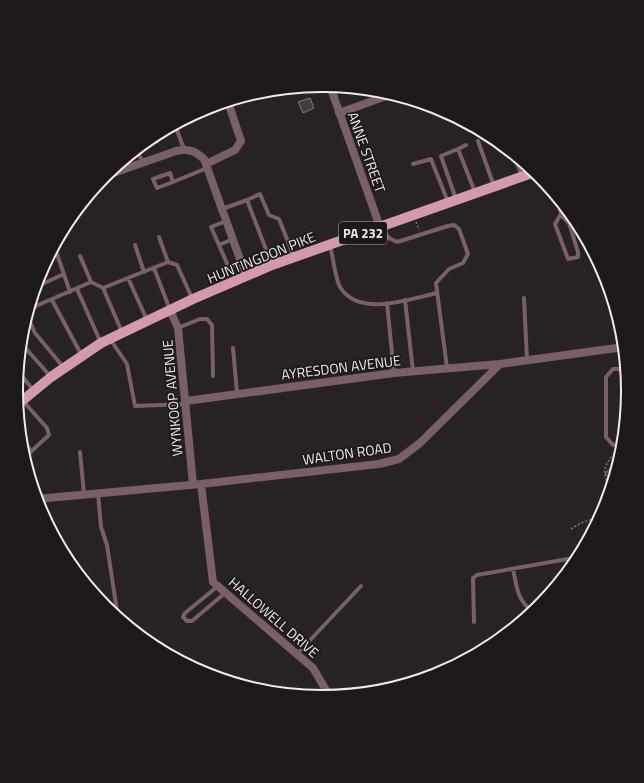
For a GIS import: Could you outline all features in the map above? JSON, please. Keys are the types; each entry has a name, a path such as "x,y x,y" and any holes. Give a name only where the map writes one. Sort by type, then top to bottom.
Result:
{"main road":[{"name":"HUNTINGDON PIKE","path":"23,400 51,377 106,341 193,299 272,265 527,175"}],"street":[{"name":"ANNE STREET","path":"332,93 380,227"},
{"path":"339,113 380,98"},
{"path":"207,166 235,150 241,141 230,107"},
{"path":"122,170 184,149 196,152 204,159 207,166 246,276"},
{"name":"WYNKOOP AVENUE","path":"170,310 178,328 197,484"},
{"path":"500,364 617,348"},
{"name":"AYRESDON AVENUE","path":"186,403 236,393 394,373 500,364"},
{"name":"WALTON ROAD","path":"43,497 197,484 379,464 399,459 420,443 500,364"},
{"name":"HALLOWELL DRIVE","path":"197,484 213,582 313,668 326,690"}],"lane":[{"path":"177,130 184,149"},
{"path":"478,141 494,186"},
{"path":"452,201 440,156 466,145"},
{"path":"458,149 475,193"},
{"path":"139,155 143,162"},
{"path":"413,164 431,158 452,201"},
{"path":"173,182 170,173 153,179 157,188 173,182 207,166"},
{"path":"518,166 522,177"},
{"path":"222,209 260,194 269,215 279,219 294,257"},
{"path":"247,200 272,265"},
{"path":"560,211 561,214 569,223 578,252 578,257 574,259 568,259 555,224 561,214"},
{"path":"226,221 211,228 229,268 241,263"},
{"path":"380,227 389,238 397,242 448,226 454,225 458,229 468,254 463,263 449,269 436,283 447,368"},
{"path":"158,237 168,262"},
{"path":"219,245 232,239"},
{"path":"330,244 339,286 349,297 362,304 376,305 437,293"},
{"path":"134,246 144,272"},
{"path":"57,254 70,292"},
{"path":"80,256 91,282 103,288 122,333"},
{"path":"103,288 168,262 177,265 193,299"},
{"path":"154,268 170,310"},
{"path":"44,283 64,274"},
{"path":"128,278 147,321"},
{"path":"35,306 91,282"},
{"path":"77,289 106,341 127,364 135,406 186,403"},
{"path":"524,298 527,360"},
{"path":"52,300 82,356"},
{"path":"405,300 413,371"},
{"path":"387,303 394,373"},
{"path":"178,328 200,319 207,319 212,325 213,376"},
{"path":"31,324 35,333 64,368"},
{"path":"233,348 236,393"},
{"path":"26,349 51,377"},
{"path":"616,445 613,445 606,437 606,377 613,369 620,369"},
{"path":"24,378 34,391"},
{"path":"24,407 46,428 49,435 31,451 29,448"},
{"path":"80,452 84,494"},
{"path":"98,493 101,527 107,545 117,608"},
{"path":"474,622 473,578 477,575 571,559"},
{"path":"513,569 518,592 523,604 528,608"},
{"path":"218,586 185,613 183,617 187,621 192,621 225,593"},
{"path":"297,655 361,586"}],"path":[{"path":"607,482 603,471 607,463 614,455"},
{"path":"571,528 592,519"}],"building":[{"path":"310,98 314,108 303,113 298,102"},
{"path":"611,468 608,477 605,473"}]}
